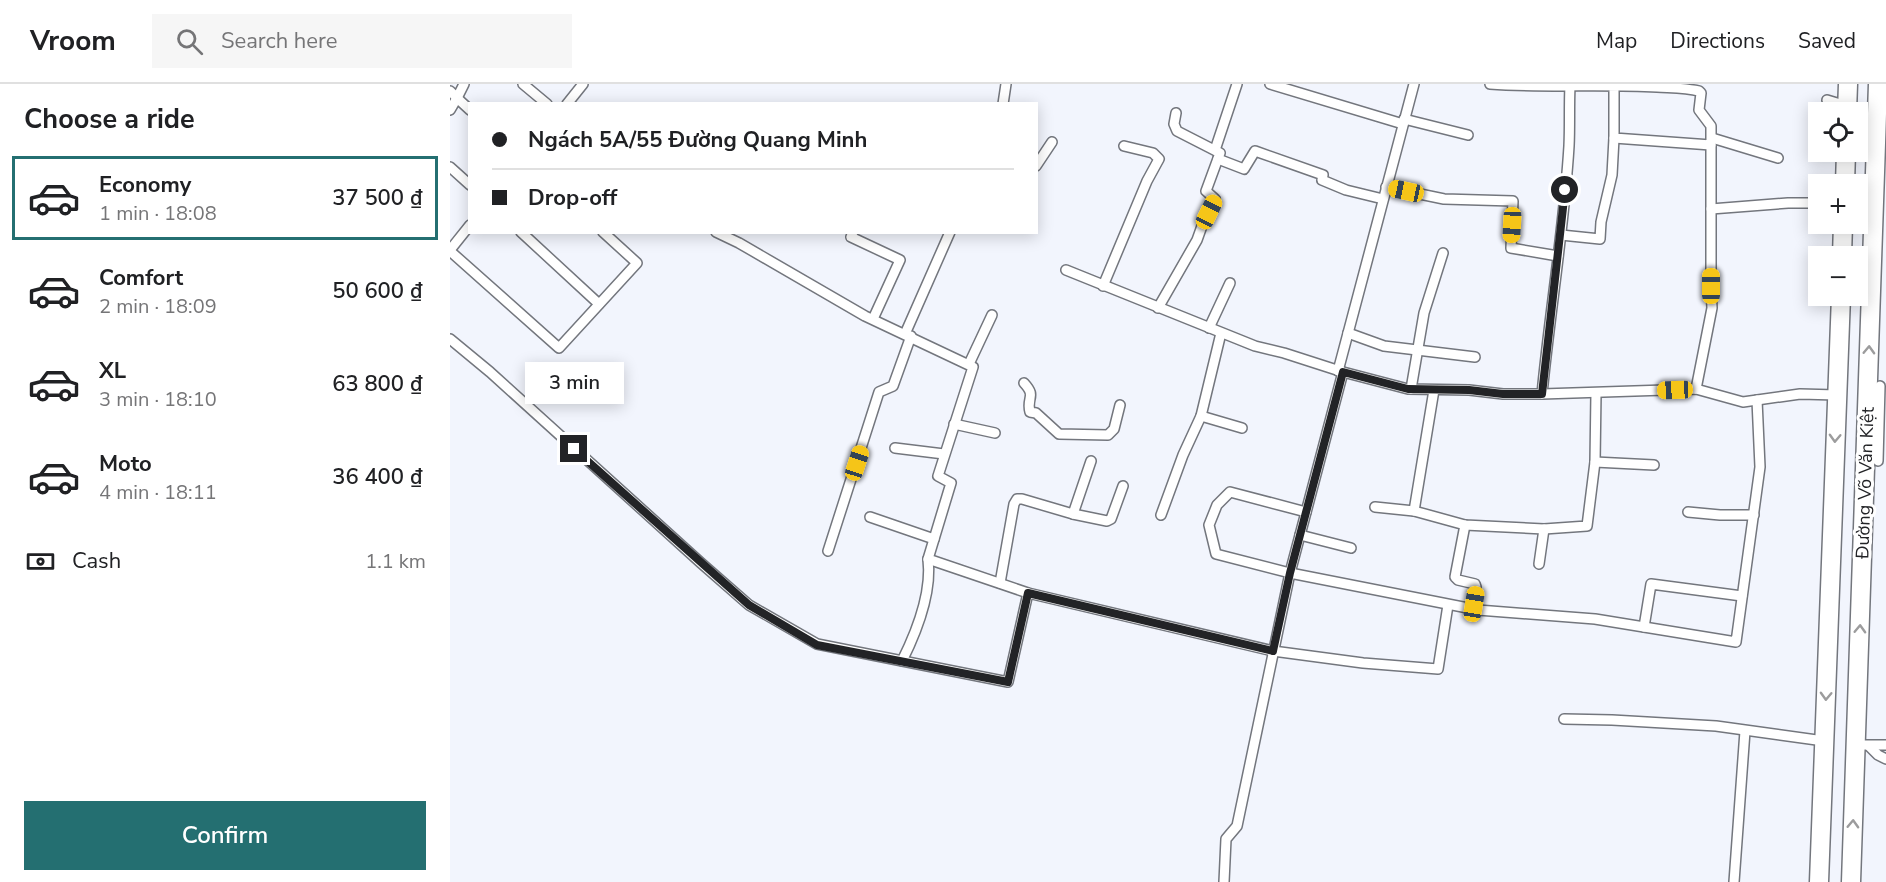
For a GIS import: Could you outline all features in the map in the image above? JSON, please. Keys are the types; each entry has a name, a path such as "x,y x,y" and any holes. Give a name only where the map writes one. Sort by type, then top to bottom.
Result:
{"highway":[{"path":"1847,102 1848,84"},
{"name":"Đường Võ Văn Kiệt","path":"1851,882 1862,745 1876,461 1881,183 1878,84"},
{"name":"Đường Võ Văn Kiệt","path":"1819,882 1840,306"}],"street":[{"path":"450,110 453,95 464,84"},
{"path":"523,84 545,102"},
{"path":"569,102 583,84"},
{"path":"1003,102 1006,84"},
{"path":"1158,308 1197,240 1215,199 1206,191 1237,84"},
{"path":"1270,84 1403,122 1468,135"},
{"path":"1224,882 1226,839 1237,826 1290,573 1341,372 1348,333 1414,84"},
{"path":"1490,84 1536,87 1614,85 1699,91 1701,93 1699,110 1711,126 1712,141 1712,308 1696,389"},
{"path":"1561,235 1600,239 1601,222 1612,175 1614,85"},
{"path":"1542,394 1561,235 1569,145 1570,86"},
{"path":"453,95 468,108"},
{"path":"1827,100 1831,102"},
{"path":"1176,113 1174,124 1177,131 1244,169 1255,151 1323,175 1322,180 1346,190 1383,199"},
{"path":"1614,138 1712,141 1778,158"},
{"path":"1038,163 1052,141"},
{"path":"1103,285 1147,181 1159,159 1153,153 1124,146"},
{"path":"450,167 468,183"},
{"path":"1386,187 1444,199 1514,201 1511,248 1558,256"},
{"path":"1711,209 1808,203"},
{"path":"468,228 450,251 559,348 636,263 605,234"},
{"path":"523,234 599,304"},
{"path":"720,234 873,319 973,367 938,476 951,483 928,559 926,591 920,619 902,662"},
{"path":"739,243 743,234"},
{"path":"852,234 851,237 900,260 873,319"},
{"path":"828,551 879,392 893,386 908,335 949,234"},
{"path":"1411,389 1424,313 1443,253"},
{"path":"1066,270 1255,346 1341,372 1411,389 1469,390 1503,394 1696,389 1743,402 1800,394 1837,395"},
{"path":"1209,328 1230,283"},
{"path":"969,364 992,315"},
{"path":"1161,515 1183,454 1201,416 1221,333"},
{"path":"1348,333 1384,346 1475,357"},
{"path":"450,339 490,372 749,605 817,645 1008,682 1028,593"},
{"path":"1024,383 1032,394 1030,412 1036,413 1059,434 1108,435 1114,429 1120,405"},
{"path":"1414,511 1434,390"},
{"path":"1375,507 1414,511 1465,525 1544,529 1587,526 1595,462 1596,393"},
{"path":"1306,512 1230,492 1217,505 1209,525 1216,554 1290,573 1473,609 1595,619 1736,642 1760,467 1757,400"},
{"path":"1201,416 1242,428"},
{"path":"954,424 995,433"},
{"path":"895,448 944,454"},
{"path":"1073,514 1091,461"},
{"path":"1595,462 1654,465"},
{"path":"1000,583 1014,504 1017,499 1107,521 1111,519 1123,486"},
{"path":"1688,512 1754,515"},
{"path":"870,517 934,539"},
{"path":"1465,525 1455,577 1458,580 1475,584 1473,609"},
{"path":"1539,564 1544,529"},
{"path":"1300,536 1351,548"},
{"path":"928,559 1028,593 1273,651 1363,663 1438,669 1448,604"},
{"path":"1644,627 1651,584 1742,596"},
{"path":"1564,719 1705,725 1824,741"},
{"path":"1734,882 1745,730"},
{"path":"1862,745 1886,745"},
{"path":"1862,745 1886,759"}],"route":[{"path":"574,449 749,605 817,645 1008,682 1028,593 1273,651 1290,573 1343,372 1408,389 1542,394 1565,190"}]}
